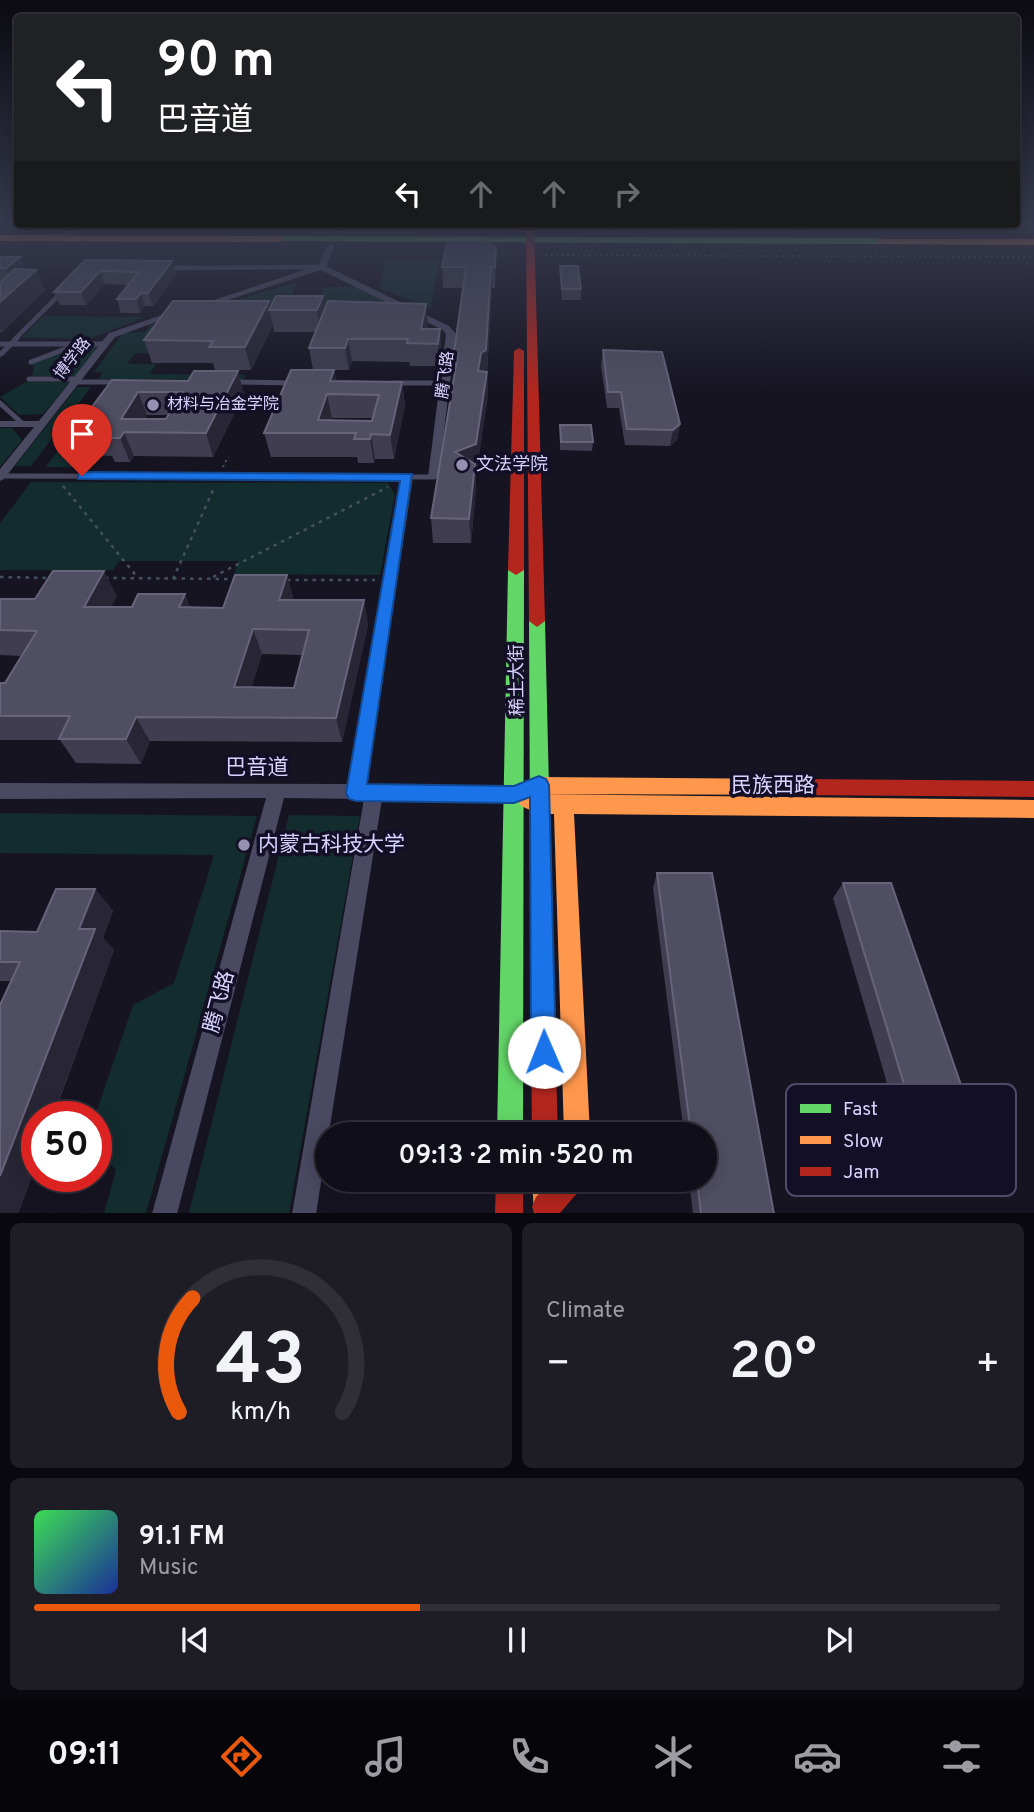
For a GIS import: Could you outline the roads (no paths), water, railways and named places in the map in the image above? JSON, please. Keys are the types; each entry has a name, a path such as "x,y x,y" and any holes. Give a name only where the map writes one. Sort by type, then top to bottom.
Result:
{"main road":[{"name":"稀土大街","path":"510,1122 525,281"},
{"name":"稀土大街","path":"527,281 545,1122"},
{"name":"民族西路","path":"539,785 1034,789"},
{"path":"514,794 539,785"},
{"name":"民族西路","path":"514,794 540,805 564,806 1034,809"},
{"path":"564,806 577,1122"},
{"path":"509,1213 510,1192"},
{"path":"546,1192 547,1210"},
{"path":"547,1210 561,1192"}],"street":[{"name":"博学路","path":"0,476 112,335 280,281"},
{"name":"腾飞路","path":"350,281 446,328 451,334 434,477"},
{"path":"0,424 41,424"},
{"path":"304,1213 365,793 407,477"},
{"name":"腾飞路","path":"164,1213 277,790"},
{"name":"巴音道","path":"0,791 277,790 514,794"}],"lane":[{"path":"1,354 67,287"},
{"path":"0,344 104,344"},
{"path":"31,362 78,344"},
{"path":"29,379 130,382"},
{"path":"226,382 308,383"},
{"path":"390,383 445,383"},
{"path":"0,403 23,424"},
{"path":"0,476 434,477"}],"place":[{"name":"材料与冶金学院","path":"153,405"},
{"name":"文法学院","path":"462,465"},
{"name":"内蒙古科技大学","path":"244,845"}]}
